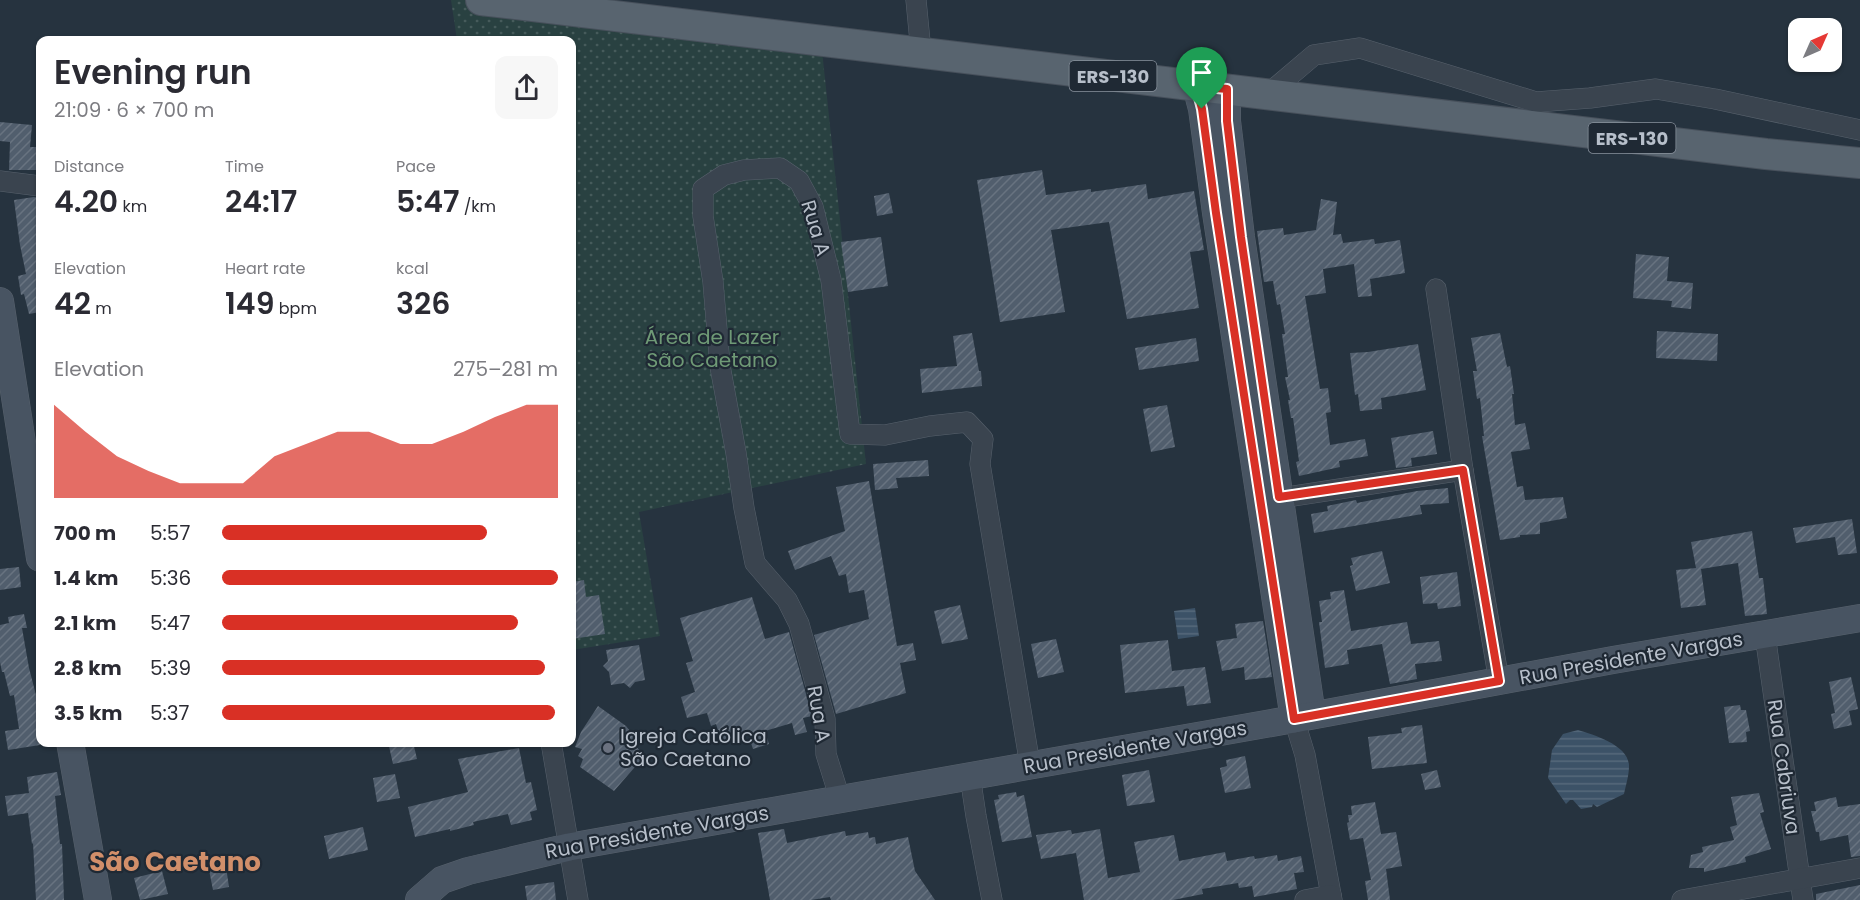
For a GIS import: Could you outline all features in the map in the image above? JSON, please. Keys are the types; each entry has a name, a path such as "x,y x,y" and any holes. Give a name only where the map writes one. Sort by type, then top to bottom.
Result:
{"main road":[{"name":"ERS-130","path":"481,0 1766,154 1860,163"},
{"path":"1196,86 1202,109 1269,499 1303,717"},
{"path":"1227,89 1227,121 1269,499"},
{"path":"0,301 34,467 36,497"},
{"name":"Rua Presidente Vargas","path":"419,900 442,880 468,871 569,847 1860,618"},
{"path":"71,747 98,900"}],"street":[{"path":"916,0 921,52"},
{"path":"1268,94 1314,55 1360,48 1536,102 1590,98 1656,89 1715,99 1860,130"},
{"name":"Rua A","path":"840,799 826,754 825,719 799,624 786,600 755,563 720,366 713,282 703,216 703,189 724,175 744,170 780,168 799,181 813,207 831,280 850,435 885,435 930,426 967,422 983,439 980,464 1030,765"},
{"path":"0,181 36,186"},
{"path":"1436,289 1463,470 1499,681"},
{"path":"1269,499 1463,470"},
{"name":"Rua Cabriuva","path":"1765,635 1803,900"},
{"path":"1303,717 1305,755 1331,898 1305,900"},
{"path":"552,747 578,900"},
{"path":"970,776 992,900"},
{"path":"1682,900 1860,868"}],"green space":[{"name":"Área de Lazer São Caetano","path":"451,0 481,0 821,41 866,464 639,512 660,636 576,649 576,36 456,36"}],"water":[{"path":"1195,608 1199,636 1178,639 1174,611"},
{"path":"1578,730 1610,742 1623,752 1629,766 1624,794 1597,807 1593,804 1592,807 1581,809 1573,800 1566,804 1548,778 1552,750 1563,734"}],"building":[{"path":"0,122 32,125 30,147 36,147 36,170 9,170 10,142 0,141"},
{"path":"1042,170 1046,195 1091,189 1091,192 1146,184 1148,199 1194,191 1204,250 1190,252 1199,308 1127,319 1109,222 1051,230 1065,312 1000,322 977,180"},
{"path":"889,193 893,213 877,216 874,196"},
{"path":"36,197 36,313 29,314 24,294 21,295 18,276 26,274 14,200"},
{"path":"1321,199 1337,202 1333,235 1341,234 1343,243 1374,239 1375,244 1400,240 1405,273 1370,279 1372,296 1358,297 1354,264 1323,269 1326,293 1305,296 1320,389 1328,388 1331,412 1326,413 1330,445 1365,439 1368,456 1339,461 1340,467 1299,476 1293,418 1291,418 1285,377 1288,377 1280,304 1277,305 1273,281 1264,282 1257,231 1283,228 1284,235 1316,230"},
{"path":"881,237 888,286 848,292 841,242"},
{"path":"1636,254 1669,257 1667,281 1693,283 1691,309 1671,307 1672,301 1633,298"},
{"path":"1657,331 1718,334 1717,361 1656,358"},
{"path":"972,333 982,386 922,393 920,369 957,366 953,336"},
{"path":"1500,333 1507,367 1510,366 1515,425 1525,423 1530,449 1511,452 1517,487 1523,486 1525,500 1563,497 1567,518 1540,523 1540,534 1520,535 1520,537 1500,540 1482,436 1484,436 1480,398 1477,399 1473,371 1477,371 1471,338"},
{"path":"1196,338 1199,361 1139,370 1135,348"},
{"path":"1418,344 1426,390 1381,398 1382,409 1360,411 1358,394 1355,395 1350,353"},
{"path":"1167,405 1175,447 1151,452 1143,409"},
{"path":"1433,431 1437,454 1411,458 1412,466 1396,468 1391,438"},
{"path":"928,460 929,476 896,478 898,488 875,490 873,464"},
{"path":"869,481 897,646 913,643 916,660 900,663 906,693 836,714 814,635 869,619 864,590 849,593 846,574 839,576 831,556 795,570 788,551 845,531 836,487"},
{"path":"1448,488 1449,503 1420,505 1422,514 1314,533 1311,514 1328,511 1327,506"},
{"path":"1852,519 1857,553 1838,555 1835,537 1796,543 1793,528"},
{"path":"1752,531 1759,578 1763,578 1767,614 1745,616 1738,563 1701,569 1706,605 1681,608 1676,570 1696,568 1691,542"},
{"path":"1382,551 1390,583 1356,591 1350,566 1353,565 1351,558"},
{"path":"19,567 21,587 0,590 0,569"},
{"path":"1457,572 1461,606 1438,609 1437,603 1423,604 1420,577"},
{"path":"584,580 586,597 599,595 605,634 576,638 576,581"},
{"path":"1344,590 1351,631 1407,622 1411,644 1439,641 1442,661 1415,664 1417,679 1390,684 1382,644 1347,650 1349,664 1325,668 1319,622 1322,622 1319,601 1331,599 1330,592"},
{"path":"752,597 765,639 789,632 812,716 803,718 807,732 795,735 792,723 765,731 769,744 753,749 748,734 722,742 716,724 711,726 707,713 687,718 681,697 695,692 686,663 693,661 680,618"},
{"path":"960,605 968,639 942,644 934,611"},
{"path":"24,614 27,628 22,628 36,695 36,746 8,750 5,731 19,729 14,695 10,696 0,662 0,625 9,623 8,617"},
{"path":"1263,621 1272,677 1245,680 1244,667 1222,671 1216,641 1237,638 1235,624"},
{"path":"1056,639 1064,672 1038,678 1031,644"},
{"path":"1168,640 1172,671 1205,667 1211,703 1187,706 1184,686 1125,693 1120,645"},
{"path":"639,645 645,680 635,682 630,688 624,683 611,685 609,672 603,666 608,661 606,650"},
{"path":"1851,677 1858,709 1849,711 1852,725 1834,729 1831,714 1835,713 1829,682"},
{"path":"1740,705 1741,710 1746,710 1750,731 1746,732 1747,742 1729,743 1724,707"},
{"name":"Igreja Católica São Caetano","path":"598,706 626,726 638,741 634,744 640,751 636,757 641,760 614,791 580,767 583,759 578,756 582,749 575,747 581,732"},
{"path":"1422,725 1427,763 1372,769 1368,737 1402,733 1401,728"},
{"path":"389,747 414,747 417,759 393,764"},
{"path":"519,748 526,783 531,782 537,810 530,812 532,820 511,825 508,814 473,822 474,825 450,831 450,829 415,837 408,807 468,792 458,759"},
{"path":"1245,756 1251,788 1225,793 1220,768 1227,766 1226,760"},
{"path":"1149,770 1155,802 1127,806 1122,775"},
{"path":"1437,770 1441,787 1425,790 1421,774"},
{"path":"57,772 61,795 55,796 60,844 62,844 64,900 36,900 33,843 28,813 8,816 5,796 29,793 27,777"},
{"path":"395,774 400,798 377,802 373,778"},
{"path":"1016,792 1017,797 1024,795 1032,837 1002,842 994,800 999,799 998,795"},
{"path":"1759,793 1764,812 1760,813 1771,849 1745,857 1746,862 1704,872 1704,868 1689,868 1691,855 1703,852 1702,847 1734,840 1730,827 1737,825 1731,797"},
{"path":"1836,797 1838,807 1860,804 1860,856 1851,857 1848,835 1820,841 1819,832 1816,832 1811,811 1816,811 1814,802"},
{"path":"1375,802 1381,834 1396,832 1402,866 1386,869 1390,900 1368,900 1365,881 1371,880 1363,838 1350,840 1347,823 1349,822 1348,815 1352,815 1351,806"},
{"path":"363,827 368,850 329,859 324,836"},
{"path":"784,829 787,843 845,831 846,836 868,832 869,838 875,837 876,844 908,837 915,871 935,900 831,900 830,897 811,900 770,900 758,833"},
{"path":"1100,829 1108,878 1140,872 1134,842 1174,835 1179,861 1225,852 1227,861 1277,855 1278,861 1301,856 1304,872 1294,873 1297,889 1254,897 1252,886 1239,888 1238,883 1202,889 1203,894 1173,900 1084,900 1076,853 1041,859 1036,835 1071,830 1072,834"},
{"path":"226,867 229,887 213,890 209,870"},
{"path":"162,871 168,894 140,900 134,878"},
{"path":"554,882 556,900 527,900 525,886"},
{"path":"1860,885 1860,900 1816,900 1816,894"}],"place":[{"name":"Igreja Católica São Caetano","path":"608,748"}],"district":[{"name":"São Caetano","path":"175,862"}],"route":[{"path":"1196,86 1227,89 1227,121 1241,237 1279,497 1463,470 1499,681 1294,719 1202,109 1196,86"}]}
